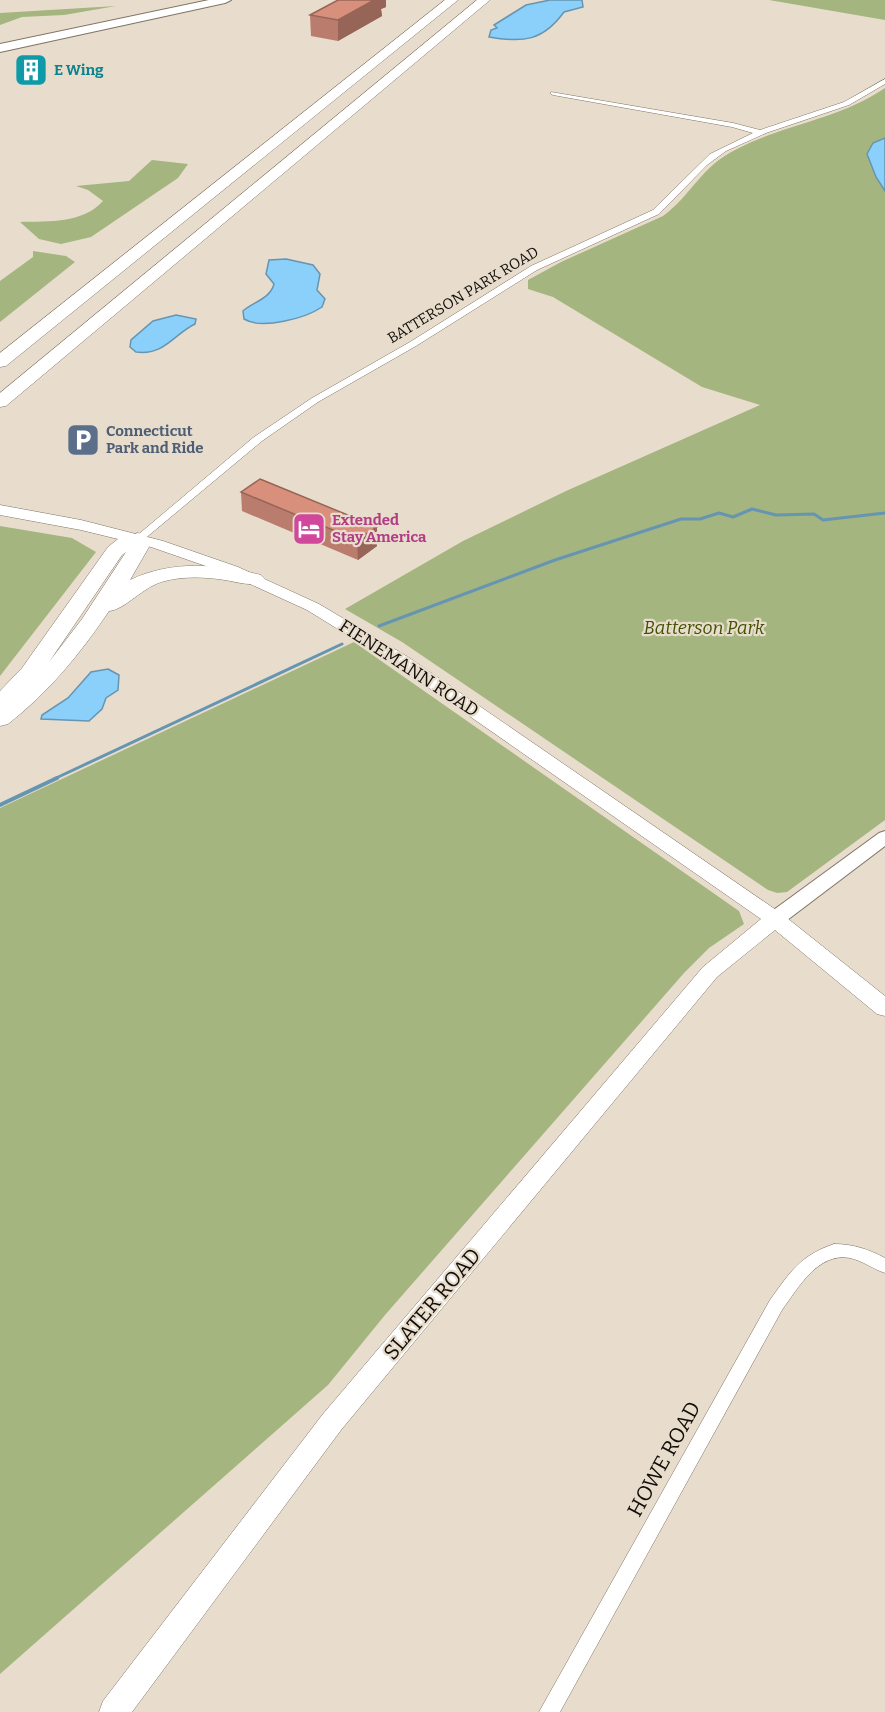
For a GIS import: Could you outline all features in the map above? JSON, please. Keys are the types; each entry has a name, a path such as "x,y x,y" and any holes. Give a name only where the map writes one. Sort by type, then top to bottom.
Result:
{"highway":[{"path":"0,48 225,0"},
{"path":"0,362 452,0"},
{"path":"0,402 484,0"},
{"path":"0,704 30,673 116,551 125,543 138,539 138,550 52,674 22,703 0,719"},
{"path":"93,617 134,586 160,576 204,572 254,579"}],"main road":[{"name":"FIENEMANN ROAD","path":"0,510 138,539 193,556 254,579 313,607 394,656 775,919 885,1008"},
{"name":"SLATER ROAD","path":"114,1712 332,1422 710,972 775,919"}],"street":[{"name":"BATTERSON PARK ROAD","path":"138,539 251,444 293,414 413,344 520,276 656,212 703,162 736,143 760,133 834,109 861,97 885,81"},
{"path":"553,93 733,125 760,133"},
{"path":"775,919 885,837"},
{"name":"HOWE ROAD","path":"549,1712 776,1305 799,1275 820,1256 840,1249 864,1254 885,1266"}],"green space":[{"path":"769,0 885,0 885,20"},
{"path":"116,6 64,15 22,17 0,25 0,13"},
{"name":"Batterson Park","path":"885,88 885,820 787,892 777,893 768,890 402,642 345,609 463,541 566,491 760,405 702,387 553,297 528,289 528,280 561,262 663,216 714,164 737,149 755,140 850,107"},
{"path":"152,160 188,164 178,178 91,237 61,244 39,239 20,222 64,220 85,214 103,201 88,190 76,186 129,181"},
{"path":"33,251 66,256 75,262 0,322 0,281 33,257"},
{"path":"0,526 72,538 96,552 0,676"},
{"path":"354,642 739,911 744,924 709,948 684,973 385,1315 328,1385 0,1674 0,808"}],"water":[{"path":"550,0 582,0 583,7 564,12 548,29 531,38 512,40 489,37 491,30 497,28 494,25 526,5"},
{"path":"885,138 885,191 876,177 867,154 873,143"},
{"path":"286,259 313,265 320,274 317,290 325,299 322,307 295,319 272,323 252,322 244,319 243,311 265,297 272,289 274,284 266,274 269,260"},
{"path":"176,315 196,319 195,324 154,351 136,352 130,347 131,340 153,321"},
{"path":"108,669 119,675 118,690 106,698 102,709 89,721 41,719 42,715 68,698 91,672"}],"building":[{"path":"338,0 374,0 338,20 310,15"},
{"path":"260,479 377,527 357,540 241,492"}],"waterway":[{"path":"379,626 555,560 681,519 700,519 719,513 733,517 752,509 776,515 814,514 823,520 885,513"},
{"path":"54,779 342,644"},
{"path":"0,805 57,778"}],"place":[{"name":"E Wing","path":"31,70"},
{"name":"Connecticut Park and Ride","path":"83,440"},
{"name":"Extended Stay America","path":"309,529"}]}
